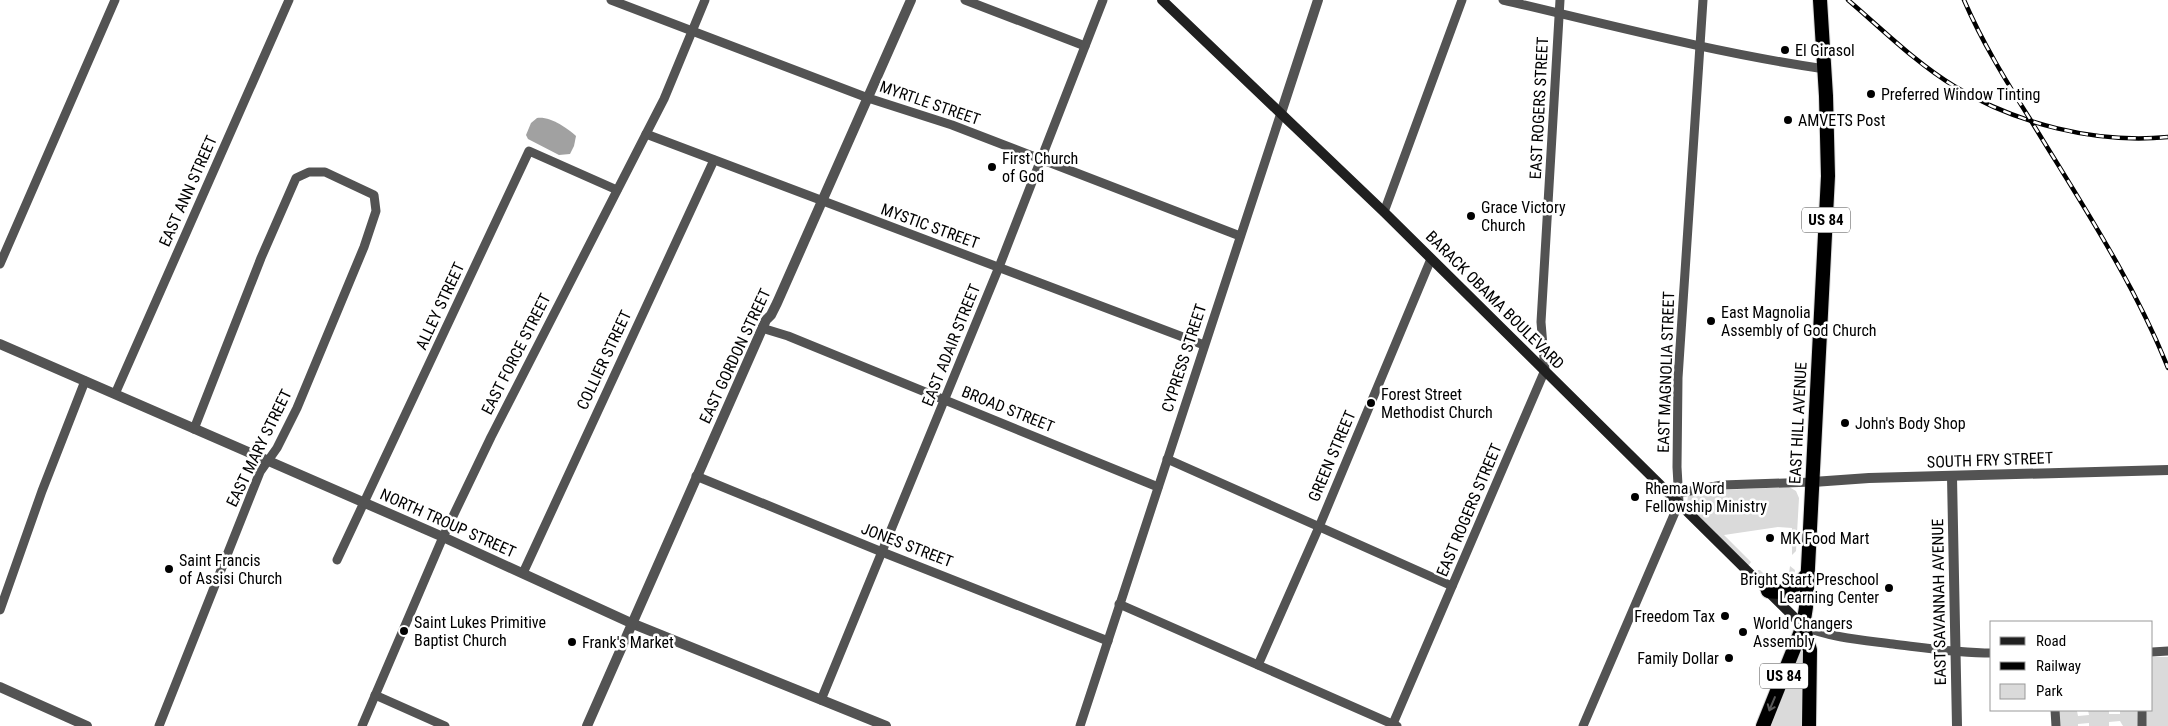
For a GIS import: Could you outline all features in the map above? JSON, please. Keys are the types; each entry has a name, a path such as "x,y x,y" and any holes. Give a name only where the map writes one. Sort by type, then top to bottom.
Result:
{"highway":[{"name":"EAST HILL AVENUE","path":"1809,726 1810,650 1803,626 1808,574 1828,176 1820,0"},
{"path":"1768,591 1790,590 1808,574"},
{"name":"US 84","path":"1763,726 1803,626"}],"main road":[{"name":"BARACK OBAMA BOULEVARD","path":"1162,0 1679,498 1803,626"}],"street":[{"path":"0,264 116,0"},
{"name":"EAST ANN STREET","path":"115,394 289,0"},
{"name":"MYRTLE STREET","path":"611,0 868,98 952,125 1240,236"},
{"name":"EAST FORCE STREET","path":"362,726 443,537 521,375 646,134 681,59 705,0"},
{"name":"EAST GORDON STREET","path":"587,726 631,622 762,328 777,303 911,0"},
{"path":"965,0 1085,46"},
{"name":"EAST ADAIR STREET","path":"821,700 999,267 1103,0"},
{"name":"CYPRESS STREET","path":"1080,726 1318,0"},
{"path":"1384,212 1462,0"},
{"path":"1503,0 1700,46 1770,61 1824,69"},
{"name":"EAST ROGERS STREET","path":"1394,725 1545,370 1541,322 1560,0"},
{"name":"EAST MAGNOLIA STREET","path":"1583,726 1679,498 1678,378 1703,0"},
{"name":"MYSTIC STREET","path":"646,134 1204,345"},
{"name":"ALLEY STREET","path":"337,560 529,151 617,190"},
{"name":"COLLIER STREET","path":"523,573 714,160"},
{"name":"EAST MARY STREET","path":"159,726 260,472 277,448 297,408 364,247 376,211 374,195 344,179 325,172 309,172 296,178 269,240 194,429"},
{"name":"GREEN STREET","path":"1258,665 1319,527 1431,259"},
{"name":"BROAD STREET","path":"762,328 788,336 945,399 1158,487"},
{"name":"NORTH TROUP STREET","path":"0,344 364,502 631,622 886,726"},
{"path":"0,610 42,491 85,382"},
{"path":"1167,459 1452,586"},
{"name":"SOUTH FRY STREET","path":"1812,482 1869,478 2168,470"},
{"name":"JONES STREET","path":"696,476 1108,641"},
{"name":"EAST SAVANNAH AVENUE","path":"1952,477 1957,726"},
{"path":"1679,498 1722,485 1812,482"},
{"path":"1119,604 1394,725"},
{"path":"1803,626 1823,635 1955,652 1990,652"},
{"path":"2153,652 2168,651"},
{"path":"0,687 87,726"},
{"path":"375,695 445,726"},
{"path":"2055,711 2056,726"},
{"path":"2142,711 2142,726"}],"green space":[{"path":"1789,487 1796,491 1799,498 1796,551 1792,555 1792,528 1778,527 1724,535 1751,562 1749,565 1687,505 1688,495 1697,491"},
{"path":"1790,566 1795,570 1793,579 1785,588 1774,587 1756,575 1758,570 1760,570 1770,580 1780,585 1788,580"},
{"path":"1799,645 1804,646 1801,726 1768,726"},
{"path":"2153,657 2168,657 2168,726 2146,726 2145,711 2153,711"},
{"path":"2058,711 2077,711 2078,716 2089,715 2088,711 2109,711 2109,714 2120,714 2120,711 2137,711 2138,726 2123,726 2120,721 2109,722 2109,726 2089,726 2089,723 2078,724 2078,726 2059,726"}],"shaded area":[{"path":"537,118 553,121 576,136 570,154 559,155 528,139 526,135 531,123"}],"railway":[{"path":"1848,0 1940,77 2003,111 2030,121 2085,134 2113,137 2168,137"},
{"path":"1964,0 1995,61 2122,272 2139,303 2168,368"}],"place":[{"name":"El Girasol","path":"1785,50"},
{"name":"Preferred Window Tinting","path":"1871,94"},
{"name":"AMVETS Post","path":"1788,120"},
{"name":"First Church of God","path":"992,167"},
{"name":"Grace Victory Church","path":"1471,216"},
{"name":"East Magnolia Assembly of God Church","path":"1711,321"},
{"name":"Forest Street Methodist Church","path":"1371,403"},
{"name":"John's Body Shop","path":"1845,423"},
{"name":"Rhema Word Fellowship Ministry","path":"1635,497"},
{"name":"MK Food Mart","path":"1770,538"},
{"name":"Saint Francis of Assisi Church","path":"169,569"},
{"name":"Bright Start Preschool Learning Center","path":"1889,588"},
{"name":"Freedom Tax","path":"1725,616"},
{"name":"Saint Lukes Primitive Baptist Church","path":"404,631"},
{"name":"World Changers Assembly","path":"1743,632"},
{"name":"Frank's Market","path":"572,642"},
{"name":"Family Dollar","path":"1729,658"}]}
